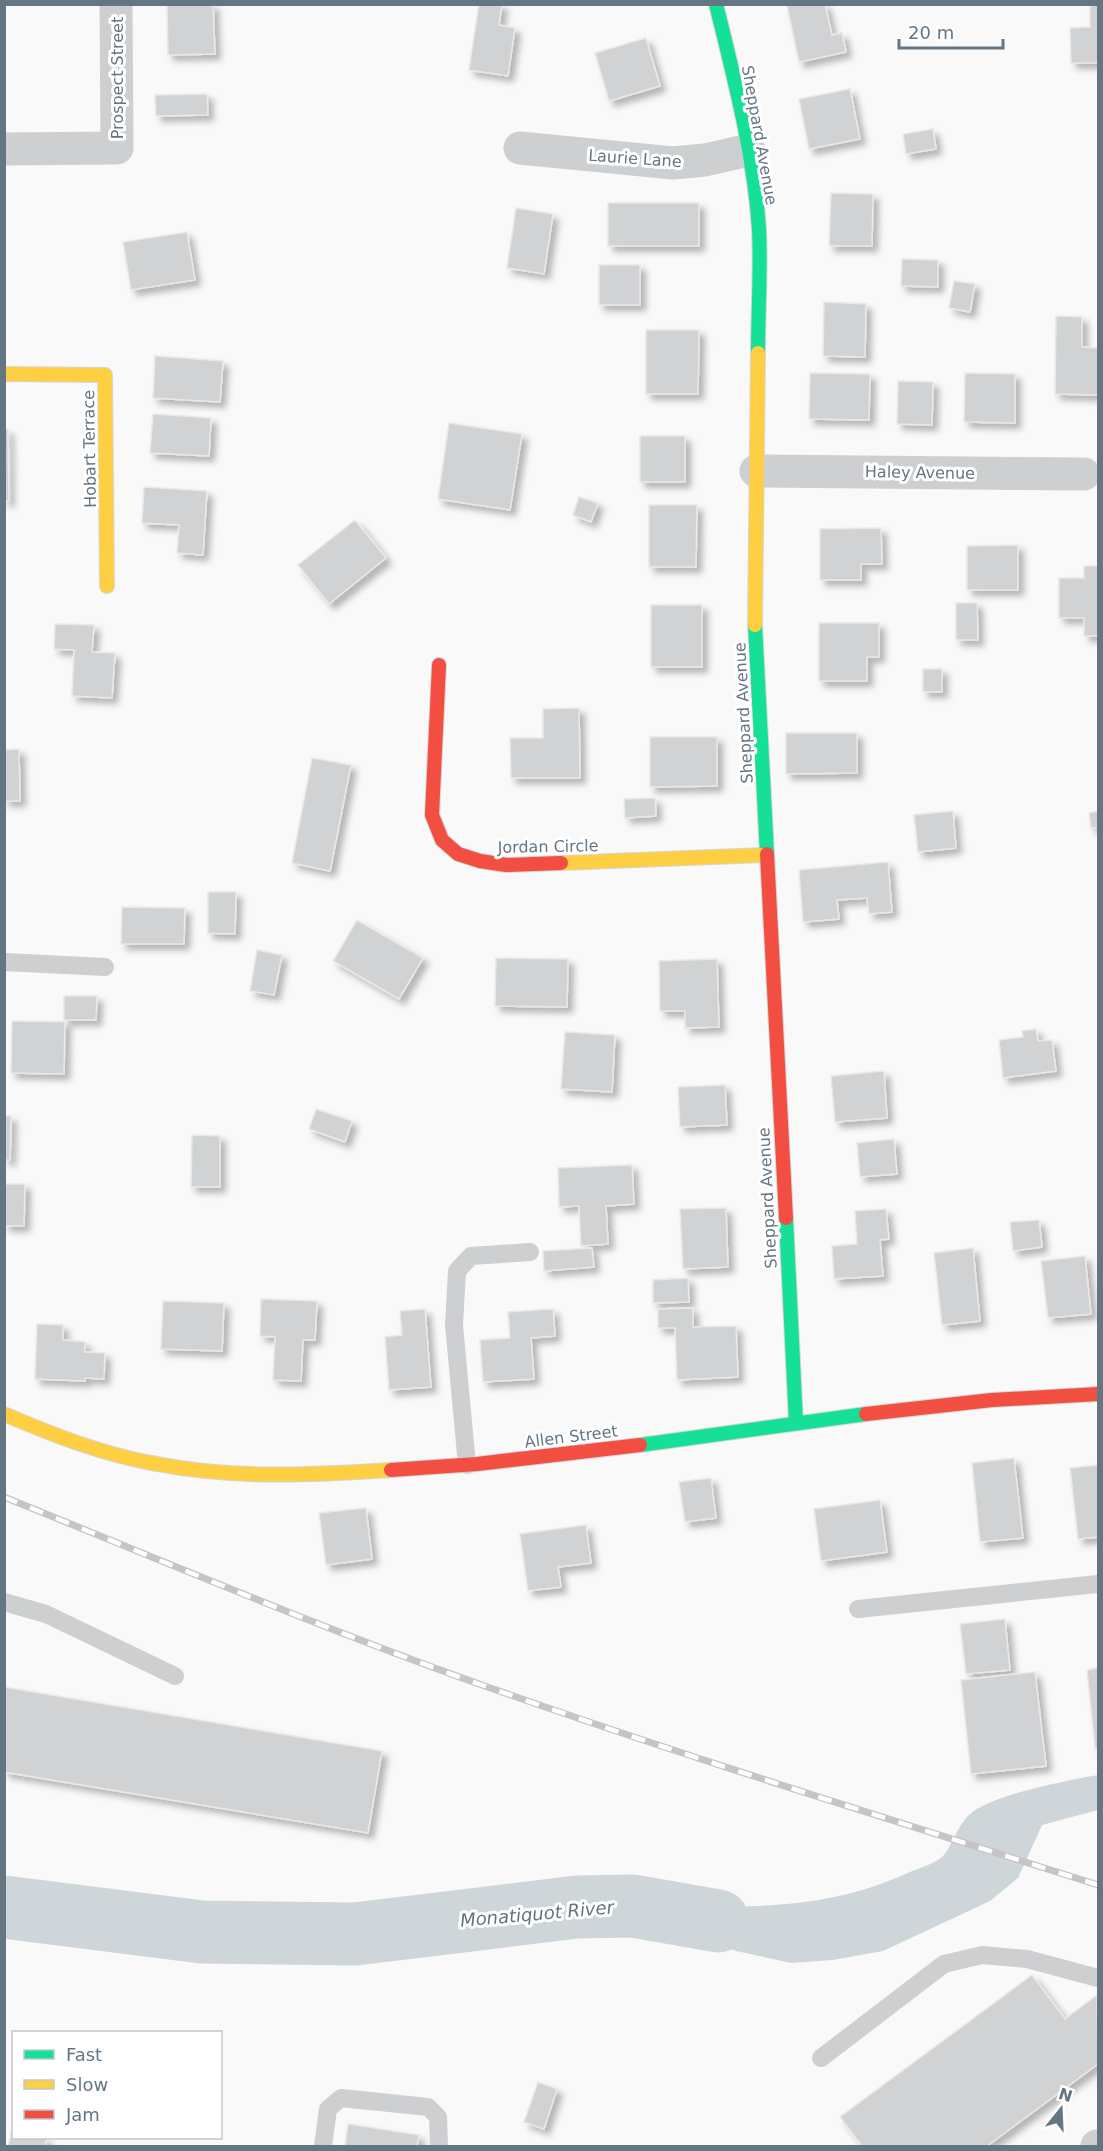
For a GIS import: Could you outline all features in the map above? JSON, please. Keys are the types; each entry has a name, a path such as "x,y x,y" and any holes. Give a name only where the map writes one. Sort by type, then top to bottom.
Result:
{"street":[{"name":"Prospect Street","path":"4,149 117,148 116,4"},
{"name":"Sheppard Avenue","path":"716,4 749,150 757,206 760,255 755,619 796,1423"},
{"name":"Laurie Lane","path":"520,148 673,163 705,160 749,150"},
{"name":"Hobart Terrace","path":"4,374 105,375 107,586"},
{"name":"Haley Avenue","path":"756,471 1084,474"},
{"name":"Jordan Circle","path":"439,665 432,815 440,838 446,847 458,854 473,860 506,865 767,855"},
{"name":"Allen Street","path":"4,1414 50,1433 120,1456 179,1468 291,1474 467,1465 970,1400 1033,1395 1098,1394"}],"lane":[{"path":"4,962 105,967"},
{"path":"467,1465 454,1326 457,1271 471,1256 530,1252"},
{"path":"858,1609 1098,1584"},
{"path":"4,1602 46,1614 175,1677"},
{"path":"820,2058 944,1964 982,1956 1027,1959 1098,1978"},
{"path":"323,2146 328,2109 341,2098 428,2107 438,2117 439,2146"}],"shaded area":[{"path":"1098,1775 1098,1810 1042,1825 1018,1878 990,1901 883,1951 833,1960 791,1963 736,1951 698,1937 633,1906 774,1905 808,1902 875,1886 940,1859 964,1820 979,1808 1030,1789"}],"building":[{"path":"167,4 213,4 215,54 168,55"},
{"path":"479,4 502,4 499,25 515,28 508,76 469,70"},
{"path":"825,4 832,35 842,33 846,52 799,62 787,5"},
{"path":"1098,5 1098,63 1071,63 1070,28 1090,27 1090,6"},
{"path":"646,38 660,86 609,101 595,53"},
{"path":"850,89 860,139 809,149 799,99"},
{"path":"207,94 208,115 156,116 155,95"},
{"path":"933,129 936,149 906,154 903,134"},
{"path":"831,193 873,194 872,246 829,246"},
{"path":"608,203 699,203 699,246 608,246"},
{"path":"516,208 553,214 544,274 507,268"},
{"path":"187,232 195,280 131,290 123,242"},
{"path":"902,259 938,260 938,287 901,286"},
{"path":"599,265 640,265 640,305 599,305"},
{"path":"954,281 975,284 970,312 949,308"},
{"path":"824,302 866,304 865,357 823,356"},
{"path":"1056,316 1082,317 1082,347 1098,348 1098,395 1055,394"},
{"path":"646,330 699,330 698,394 646,394"},
{"path":"155,356 223,361 220,402 153,398"},
{"path":"810,373 870,374 869,420 809,419"},
{"path":"965,373 1015,374 1015,423 964,422"},
{"path":"898,381 933,382 932,425 897,424"},
{"path":"153,414 211,418 209,456 150,453"},
{"path":"449,423 522,434 510,510 438,499"},
{"path":"4,429 8,429 9,501 4,501"},
{"path":"640,436 685,436 685,482 640,482"},
{"path":"144,487 207,491 203,555 177,553 179,525 142,523"},
{"path":"579,497 598,503 591,522 573,515"},
{"path":"649,505 697,505 696,567 649,567"},
{"path":"355,520 386,558 329,604 298,565"},
{"path":"881,528 882,564 861,564 861,580 820,580 820,529"},
{"path":"1018,545 1018,590 967,590 967,546"},
{"path":"1084,566 1098,566 1098,636 1084,636 1084,618 1059,618 1059,578 1084,578"},
{"path":"956,603 977,603 978,640 956,640"},
{"path":"651,605 702,605 702,667 651,667"},
{"path":"819,623 879,623 879,657 867,657 867,681 819,681"},
{"path":"55,624 94,625 92,652 115,653 112,698 72,696 74,650 54,649"},
{"path":"923,669 942,669 942,692 923,692"},
{"path":"579,708 580,778 511,778 510,738 543,738 543,709"},
{"path":"786,733 857,733 857,773 786,774"},
{"path":"650,737 717,737 717,786 650,787"},
{"path":"19,749 20,801 4,801 4,750"},
{"path":"312,758 351,765 330,871 292,863"},
{"path":"655,798 656,816 625,818 624,799"},
{"path":"953,811 956,848 918,852 914,815"},
{"path":"1098,811 1098,827 1091,828 1089,813"},
{"path":"888,862 892,912 869,914 867,898 837,900 839,919 803,922 799,870"},
{"path":"208,892 236,892 235,934 208,933"},
{"path":"122,907 185,908 184,944 121,944"},
{"path":"357,920 423,958 399,999 333,961"},
{"path":"257,950 282,955 274,995 250,991"},
{"path":"496,958 568,959 567,1007 495,1006"},
{"path":"717,959 719,1027 685,1028 685,1011 660,1011 659,961"},
{"path":"64,996 97,996 96,1020 64,1020"},
{"path":"12,1021 65,1022 64,1074 11,1073"},
{"path":"1036,1029 1038,1041 1052,1040 1056,1071 1003,1078 999,1040 1023,1037 1022,1031"},
{"path":"565,1032 615,1035 612,1092 561,1089"},
{"path":"884,1071 887,1118 835,1122 831,1076"},
{"path":"725,1085 727,1125 680,1127 678,1087"},
{"path":"316,1109 352,1121 345,1142 309,1129"},
{"path":"4,1116 11,1116 10,1160 4,1160"},
{"path":"192,1135 220,1136 220,1187 191,1187"},
{"path":"894,1139 897,1174 860,1177 857,1143"},
{"path":"632,1165 634,1204 606,1206 608,1244 581,1246 579,1206 559,1207 558,1168"},
{"path":"4,1184 25,1184 24,1226 4,1226"},
{"path":"726,1208 728,1267 683,1269 680,1209"},
{"path":"886,1209 889,1239 880,1240 883,1276 834,1279 832,1246 857,1244 855,1211"},
{"path":"1039,1220 1042,1247 1013,1251 1010,1222"},
{"path":"592,1248 594,1267 544,1271 543,1251"},
{"path":"973,1248 980,1321 942,1325 934,1253"},
{"path":"1085,1256 1091,1314 1048,1318 1041,1261"},
{"path":"688,1278 689,1302 653,1303 653,1280"},
{"path":"261,1299 317,1301 315,1340 303,1340 301,1381 273,1380 275,1337 260,1336"},
{"path":"163,1301 224,1303 222,1351 161,1349"},
{"path":"693,1308 693,1327 736,1326 738,1377 677,1380 675,1328 658,1328 658,1309"},
{"path":"425,1309 431,1387 389,1390 385,1337 402,1335 400,1311"},
{"path":"553,1309 555,1336 531,1338 534,1379 483,1382 480,1340 510,1338 508,1312"},
{"path":"37,1324 63,1325 63,1340 85,1342 85,1352 105,1353 104,1379 85,1378 85,1381 35,1379"},
{"path":"1014,1458 1023,1538 980,1542 972,1463"},
{"path":"1098,1465 1098,1537 1078,1539 1070,1468"},
{"path":"711,1478 716,1518 685,1522 679,1482"},
{"path":"880,1500 887,1552 821,1561 814,1509"},
{"path":"366,1508 372,1559 326,1565 319,1513"},
{"path":"586,1525 591,1563 558,1567 561,1587 528,1591 520,1534"},
{"path":"1005,1619 1010,1670 966,1674 960,1624"},
{"path":"1098,1668 1098,1748 1095,1748 1087,1670"},
{"path":"1035,1672 1046,1766 971,1774 961,1680"},
{"path":"4,1687 382,1751 368,1833 4,1772"},
{"path":"1032,1975 1065,2019 1097,1995 1098,2064 987,2146 862,2146 840,2117"},
{"path":"538,2082 557,2089 544,2129 524,2122"},
{"path":"348,2124 419,2135 417,2146 345,2146"},
{"path":"12,2131 12,2139 47,2139 45,2146 8,2146"}],"waterway":[{"name":"Monatiquot River","path":"4,1907 202,1932 355,1934 577,1907 633,1906 718,1921"}],"railway":[{"path":"4,1497 302,1617 482,1685 713,1763 1098,1885"}],"traffic: fast":[{"path":"716,4 753,172 760,244 758,353"},
{"path":"755,625 767,854"},
{"path":"786,1218 796,1423"},
{"path":"640,1445 866,1414"}],"traffic: slow":[{"path":"755,625 758,353"},
{"path":"4,374 105,375 107,586"},
{"path":"561,863 767,855"},
{"path":"4,1414 98,1450 186,1469 244,1474 391,1470"}],"traffic: jam":[{"path":"439,665 432,815 442,840 458,854 480,861 506,865 561,863"},
{"path":"767,854 786,1218"},
{"path":"866,1414 992,1400 1098,1394"},
{"path":"391,1470 477,1464 640,1445"}]}
